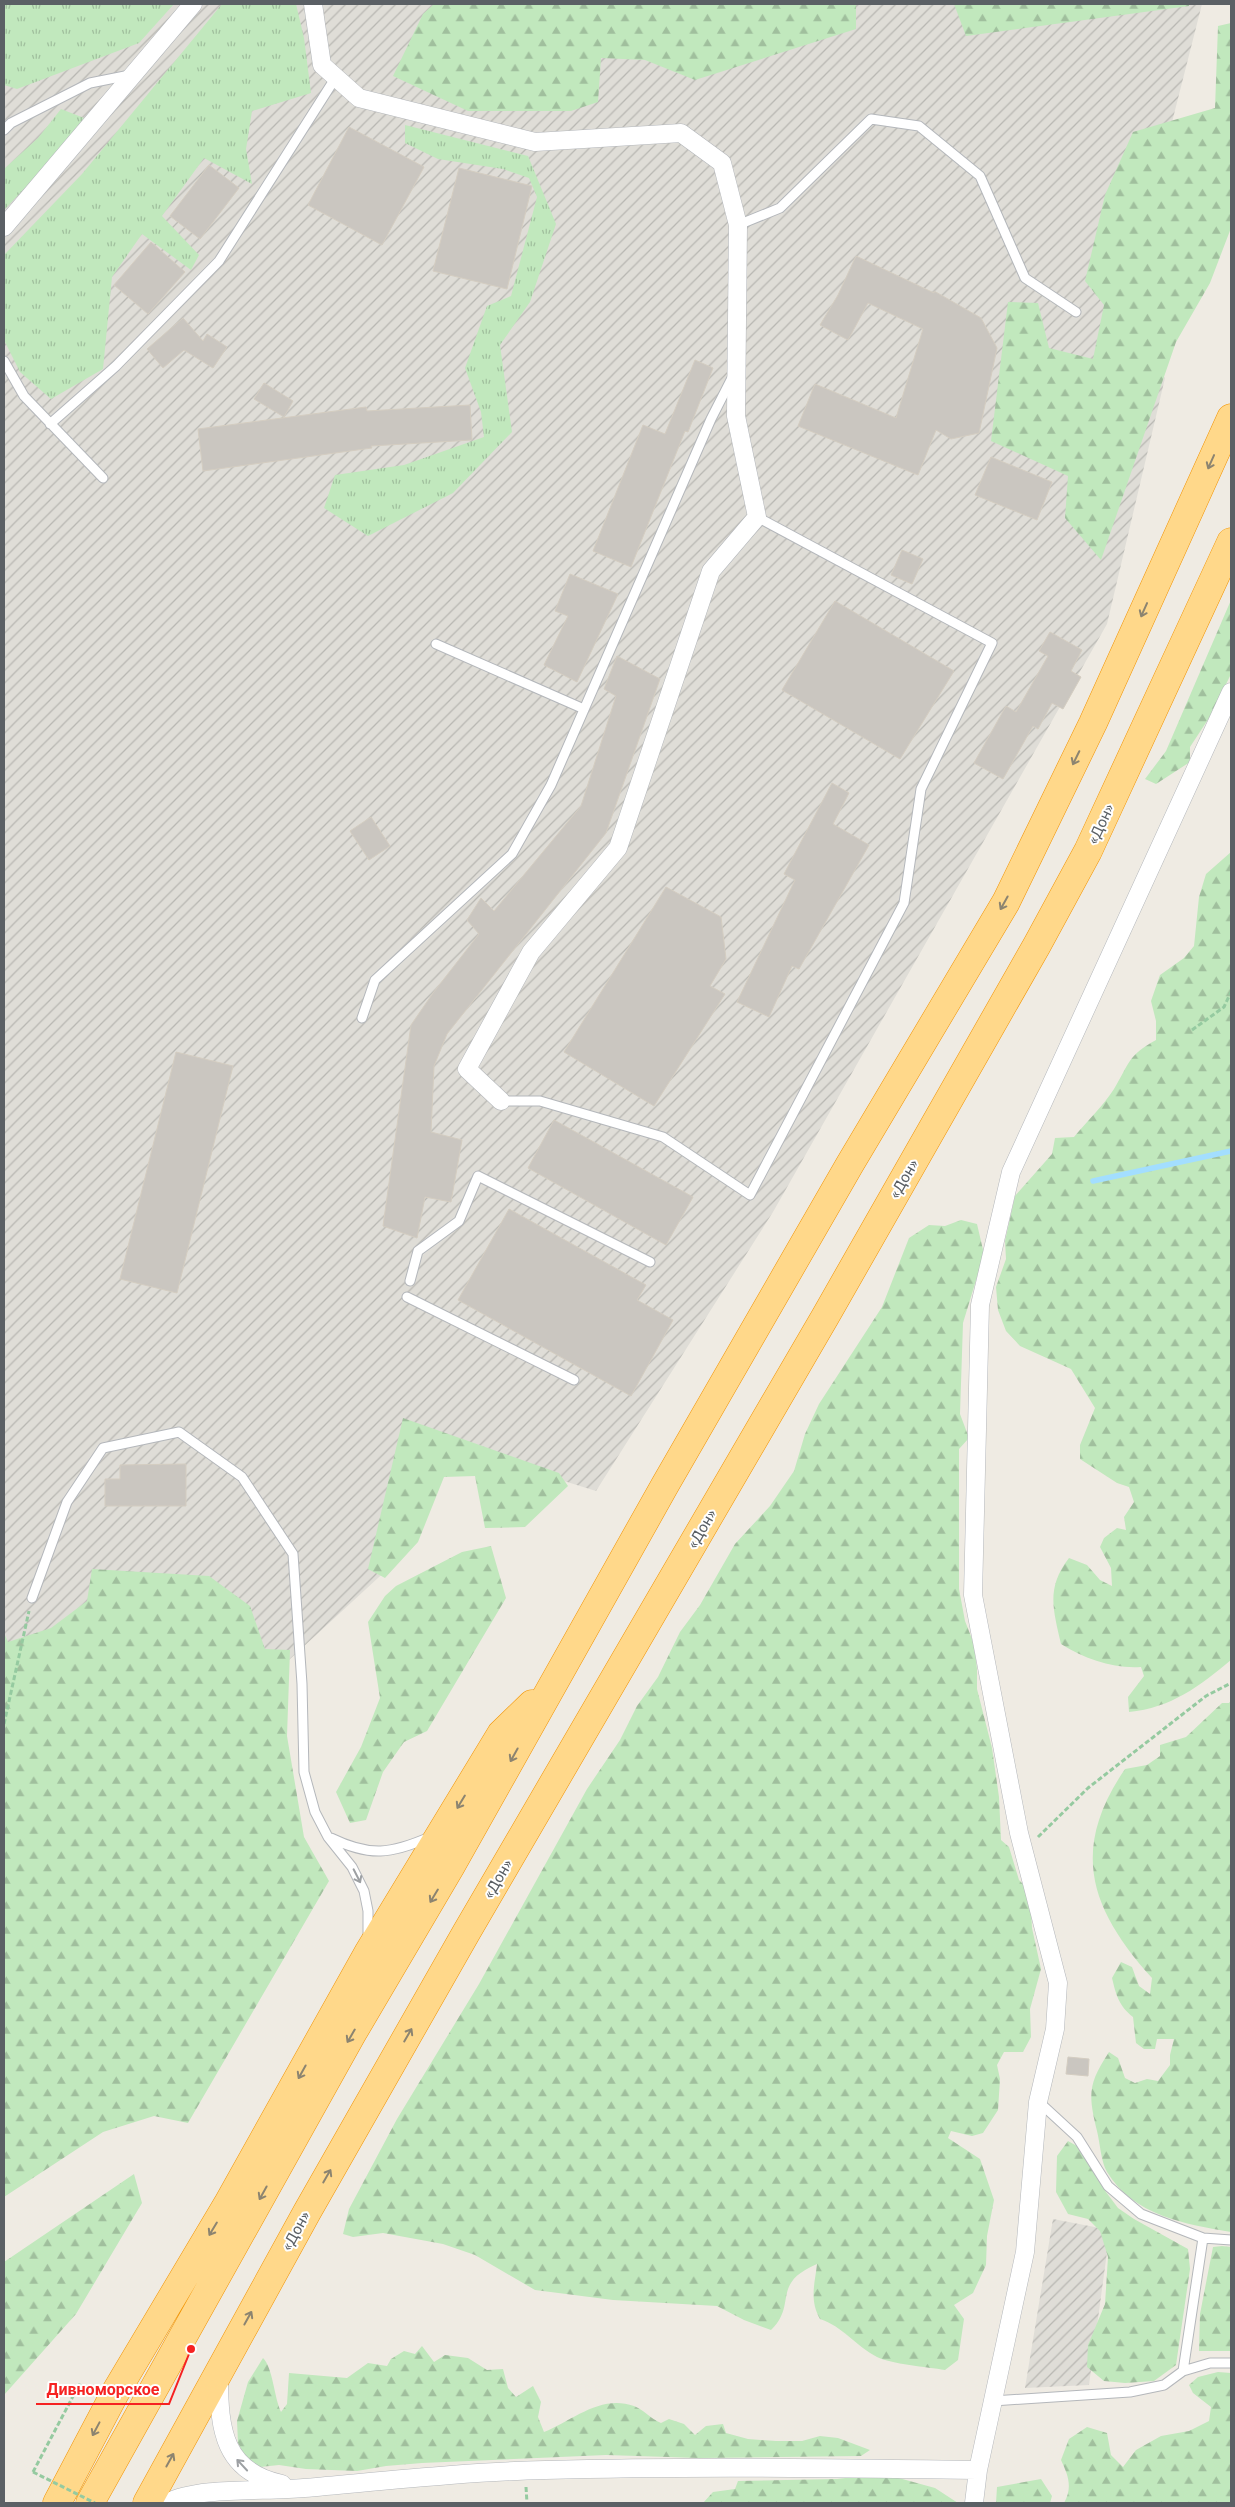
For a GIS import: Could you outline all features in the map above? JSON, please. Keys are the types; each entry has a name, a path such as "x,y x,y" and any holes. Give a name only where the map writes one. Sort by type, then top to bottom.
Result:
{"highway":[{"path":"90,2503 342,2051 451,1866 845,1173 1006,902 1093,723 1231,418"},
{"name":"«Дон»","path":"147,2503 219,2371 466,1934 826,1317 1038,945 1088,851 1231,542"},
{"path":"57,2503 115,2393 228,2205 368,1953 444,1832 502,1734 555,1682"}],"street":[{"path":"4,227 193,4"},
{"path":"313,4 322,65 359,98 535,142 681,133 722,163 738,224 736,416 758,517 711,571 618,848 531,952 467,1069 501,1101"},
{"path":"974,2503 978,2470 1025,2252 1038,2102 1055,2029 1058,1982 1024,1852 973,1596 980,1305 1011,1172 1231,692"},
{"path":"219,2371 219,2405 222,2425 230,2450 242,2468 263,2480 302,2488"},
{"path":"167,2503 205,2494 544,2470 796,2468 978,2470"}],"lane":[{"path":"4,130 11,123 90,83 134,74"},
{"path":"50,424 116,366 219,262 336,77"},
{"path":"738,224 780,208 871,119 919,126 980,176 1025,278 1076,312"},
{"path":"4,361 24,396 103,478"},
{"path":"362,1018 375,980 512,854 552,785 710,419 736,370"},
{"path":"501,1101 540,1101 663,1137 750,1195 904,903 922,789 992,644 758,517"},
{"path":"436,644 584,709"},
{"path":"410,1281 418,1251 459,1221 478,1176 650,1262"},
{"path":"407,1297 574,1380"},
{"path":"32,1598 67,1502 102,1448 179,1432 242,1478 293,1554 302,1684 304,1772 315,1812 328,1837 352,1867 364,1891 368,1911 368,1953"},
{"path":"328,1837 355,1850 379,1852 408,1847 444,1832"},
{"path":"1038,2102 1077,2138 1108,2186 1141,2214 1203,2238 1231,2240"},
{"path":"1183,2371 1203,2238"},
{"path":"993,2401 1130,2392 1164,2385 1183,2371 1210,2363 1231,2362"}],"path":[{"path":"1192,1030 1224,1007 1231,992"},
{"path":"4,1724 32,1598"},
{"path":"1024,1852 1088,1788 1206,1696 1231,1683"},
{"path":"79,2385 33,2472 95,2503"}],"shaded area":[{"path":"4,4 1202,4 1123,315 1165,378 1107,624 773,1212 596,1491 423,1437 391,1566 277,1671 4,1676"},
{"path":"1053,2219 1110,2230 1089,2385 1025,2388"}],"green space":[{"path":"4,4 174,4 139,43 17,89 4,85"},
{"path":"222,4 296,4 304,38 311,93 252,111 246,149 252,184 204,158 162,216 199,255 191,270 142,234 112,277 103,369 51,399 20,372 4,340 4,255 82,174"},
{"path":"434,4 856,4 856,29 695,80 645,60 601,58 598,102 571,111 468,111 393,76 423,14"},
{"path":"954,4 1189,4 1189,6 966,36"},
{"path":"1231,23 1231,228 1210,283 1176,342 1101,560 1065,518 1068,476 991,441 1008,302 1038,303 1049,348 1093,359 1104,305 1085,281 1105,195 1133,132 1215,108 1218,26"},
{"path":"61,109 84,118 58,153 4,210 4,169 38,138"},
{"path":"405,125 528,156 556,224 530,302 500,345 512,432 453,493 368,536 324,508 335,475 404,465 484,437 481,412 465,368 487,306 511,296 537,197 529,178 503,169 438,159 405,143"},
{"path":"1231,600 1231,674 1211,715 1190,747 1190,762 1156,784 1145,779 1166,751"},
{"path":"1231,852 1231,1660 1208,1679 1172,1701 1144,1710 1129,1712 1128,1697 1144,1676 1141,1667 1110,1665 1080,1654 1061,1644 1053,1599 1057,1579 1069,1558 1087,1565 1100,1580 1112,1586 1111,1568 1100,1547 1104,1538 1117,1528 1126,1530 1124,1517 1134,1502 1129,1487 1117,1483 1080,1459 1080,1445 1095,1408 1071,1369 1020,1346 1006,1331 998,1310 996,1287 1006,1259 1005,1241 1015,1196 1052,1154 1055,1138 1074,1137 1110,1095 1126,1066 1134,1056 1156,1040 1156,1021 1151,1001 1160,975 1184,958 1194,946 1199,897 1206,874"},
{"path":"961,1220 977,1224 984,1254 963,1323 960,1414 969,1438 959,1449 959,1589 965,1621 974,1644 977,1689 992,1748 999,1797 1001,1840 1009,1847 1019,1880 1030,1891 1032,1928 1041,1969 1030,2009 1031,2037 1023,2052 1004,2052 997,2065 1000,2079 998,2110 983,2133 972,2136 951,2131 948,2138 980,2159 994,2200 987,2236 986,2265 973,2293 954,2305 964,2319 958,2360 945,2370 883,2359 869,2352 835,2326 820,2319 814,2298 817,2264 794,2279 786,2295 783,2312 779,2321 771,2330 744,2320 717,2306 613,2300 535,2290 475,2255 443,2244 383,2233 353,2237 343,2234 349,2209 397,2119 479,1984 587,1789 620,1740 637,1706 658,1677 680,1632 700,1605 735,1544 770,1506 794,1471 805,1434 819,1404 882,1307 909,1238 929,1225 945,1226"},
{"path":"403,1418 559,1473 568,1486 525,1527 485,1528 475,1476 444,1477 418,1542 385,1578 368,1569"},
{"path":"491,1546 506,1598 427,1731 404,1742 383,1772 366,1820 350,1823 336,1792 361,1747 380,1698 368,1622 385,1596 396,1586 462,1552"},
{"path":"92,1569 209,1576 250,1606 265,1649 290,1650 287,1736 304,1837 329,1881 188,2123 154,2116 103,2132 4,2197 4,1633 8,1642 51,1628 87,1601"},
{"path":"1231,1700 1231,2232 1162,2216 1131,2199 1118,2187 1103,2163 1091,2098 1097,2073 1109,2052 1118,2058 1125,2078 1135,2083 1147,2079 1158,2081 1170,2065 1170,2055 1174,2039 1157,2039 1155,2049 1144,2049 1136,2043 1133,2017 1124,2009 1117,1995 1112,1978 1121,1962 1132,1967 1139,1986 1150,1994 1152,1978 1131,1953 1114,1928 1102,1904 1095,1879 1093,1853 1097,1827 1108,1799 1125,1769 1147,1765 1160,1756 1160,1745 1186,1737 1222,1703 1229,1703"},
{"path":"1068,2141 1084,2150 1106,2192 1118,2208 1188,2249 1190,2269 1176,2365 1154,2381 1125,2383 1104,2381 1087,2367 1088,2345 1105,2304 1108,2257 1100,2231 1088,2219 1068,2214 1056,2192 1057,2156"},
{"path":"134,2174 142,2203 76,2314 4,2395 4,2262"},
{"path":"1213,2247 1231,2247 1231,2351 1199,2351 1200,2314"},
{"path":"422,2346 434,2362 445,2355 468,2358 487,2370 503,2369 508,2388 516,2397 533,2386 541,2402 538,2417 544,2432 588,2410 610,2403 622,2403 638,2408 661,2423 669,2419 684,2424 695,2435 706,2426 723,2424 726,2433 748,2439 802,2441 820,2436 838,2438 870,2450 861,2456 699,2458 606,2455 422,2463 357,2471 306,2469 279,2465 260,2467 247,2460 238,2443 237,2421 248,2382 263,2358 269,2369 281,2412 287,2404 289,2373 347,2378 368,2363 387,2366 391,2359 404,2351 415,2354"},
{"path":"1218,2372 1231,2373 1231,2503 1064,2503 1069,2486 1066,2471 1061,2460 1069,2439 1087,2427 1107,2433 1111,2455 1123,2467 1136,2450 1161,2436 1189,2431 1209,2421 1211,2407 1193,2393 1189,2385 1198,2377"},
{"path":"871,2475 895,2477 935,2488 958,2503 703,2503 713,2492 735,2489 738,2481 837,2479"},
{"path":"1041,2479 1052,2496 1050,2503 996,2503 997,2487"}],"building":[{"path":"349,127 424,167 382,245 308,205"},
{"path":"209,165 239,188 200,239 170,216"},
{"path":"459,168 532,186 507,289 433,271"},
{"path":"151,242 185,272 148,314 114,285"},
{"path":"856,256 934,293 934,291 981,318 997,348 979,433 951,439 936,430 918,475 798,426 815,384 896,418 923,329 868,303 848,340 820,325 838,295"},
{"path":"183,318 203,341 207,334 227,347 213,368 184,350 163,368 147,349"},
{"path":"695,360 713,368 688,432 685,431 631,567 593,551 643,425 665,434"},
{"path":"264,383 293,401 284,417 254,399"},
{"path":"470,405 472,440 371,446 372,448 203,471 198,429 366,407 367,411"},
{"path":"991,457 1052,482 1037,520 975,495"},
{"path":"902,550 923,559 912,584 891,575"},
{"path":"570,574 618,594 577,682 544,665 568,616 555,611"},
{"path":"835,601 954,671 900,759 782,690"},
{"path":"1050,632 1082,650 1071,671 1081,677 1063,709 1052,703 1038,729 1033,726 1003,779 974,763 1006,706 1016,712 1048,656 1039,651"},
{"path":"617,656 660,679 606,833 447,1034 434,1066 431,1132 462,1140 451,1202 425,1197 417,1238 383,1226 411,1025 433,993 479,934 467,920 481,898 494,911 581,806 616,696 604,689"},
{"path":"832,783 849,793 833,824 869,845 799,969 792,966 769,1017 737,1002 795,880 784,874"},
{"path":"371,817 390,846 369,860 350,831"},
{"path":"666,887 721,917 726,959 710,986 725,994 654,1106 564,1052"},
{"path":"176,1052 233,1066 177,1293 120,1279"},
{"path":"554,1120 693,1197 666,1245 528,1168"},
{"path":"509,1209 646,1285 637,1300 673,1320 631,1396 458,1300"},
{"path":"186,1464 186,1506 105,1506 105,1479 120,1479 120,1465"},
{"path":"1068,2057 1089,2059 1088,2076 1066,2074"}],"waterway":[{"path":"1093,1181 1231,1151"}],"place":[{"name":"Дивноморское","path":"191,2349"}]}
